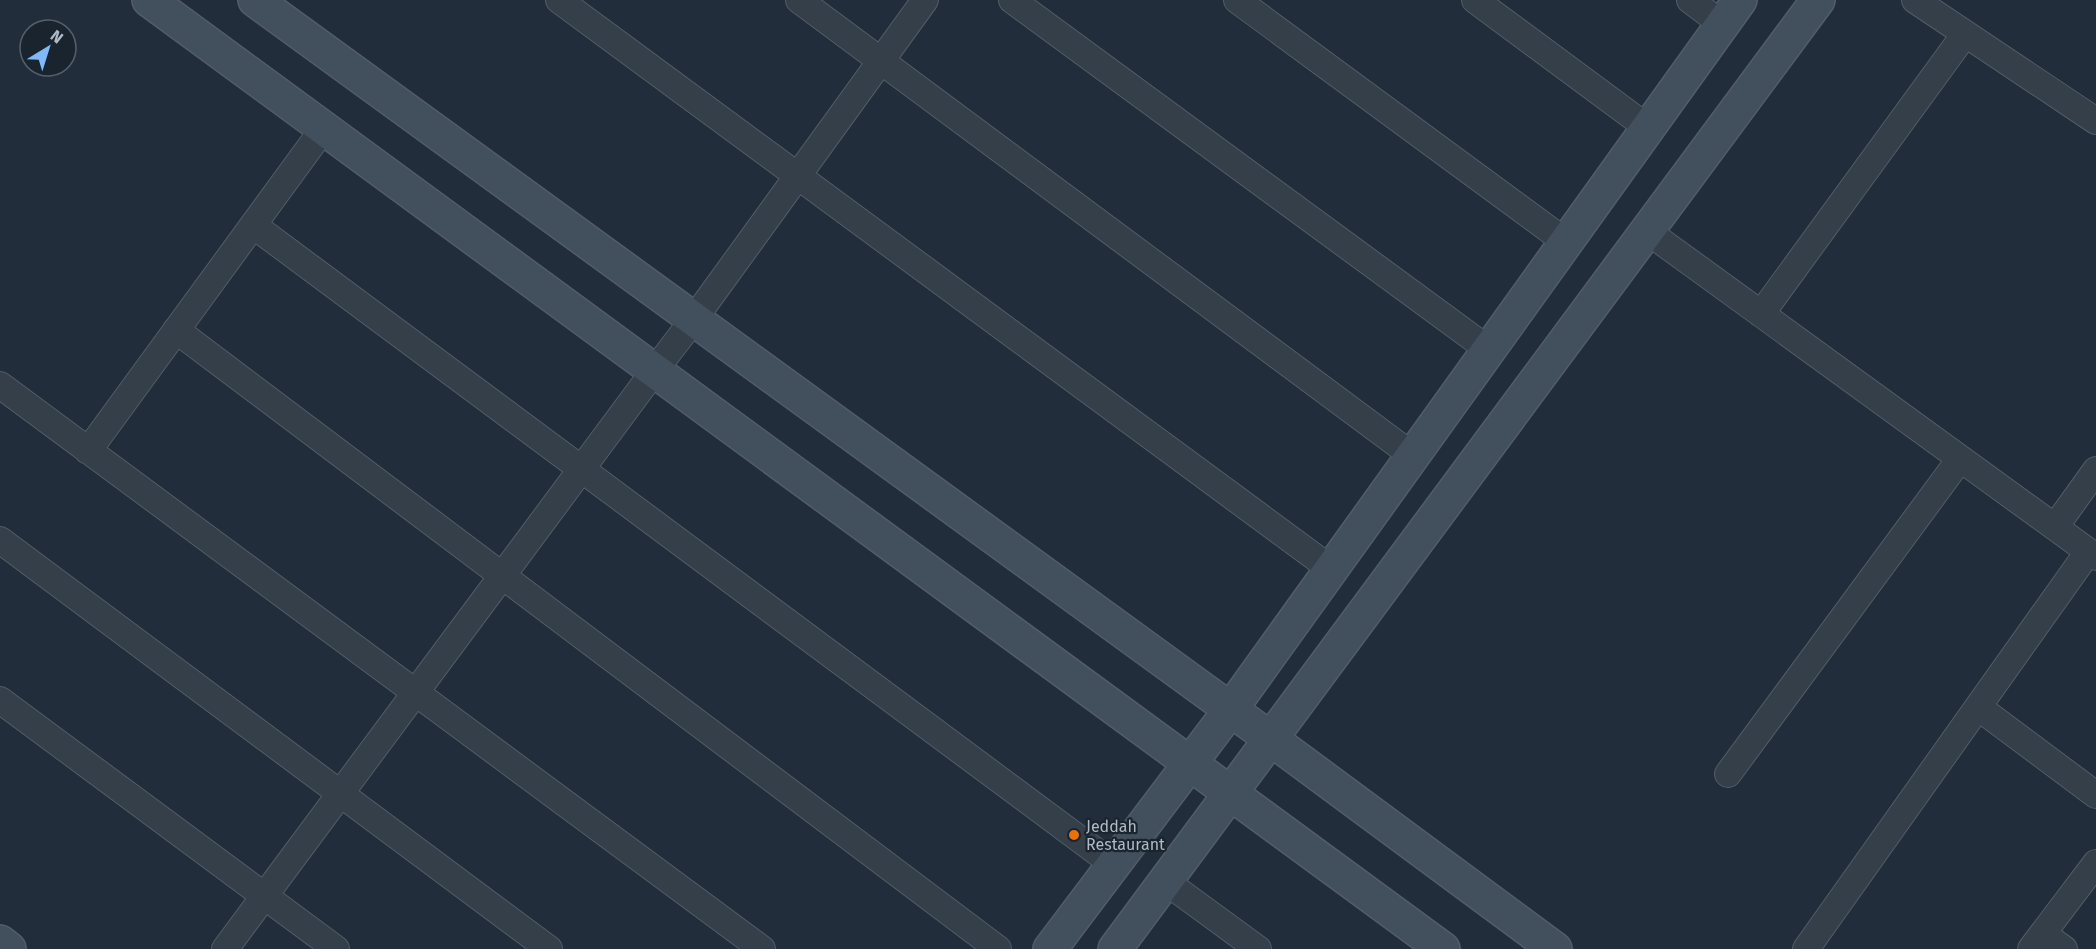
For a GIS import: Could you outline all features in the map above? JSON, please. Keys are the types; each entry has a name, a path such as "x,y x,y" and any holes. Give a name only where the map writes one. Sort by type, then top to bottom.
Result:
{"street":[{"path":"149,0 1443,949"},
{"path":"255,0 1271,739 1555,949"},
{"path":"559,0 1332,569"},
{"path":"800,0 1413,456"},
{"path":"225,949 694,319 925,0"},
{"path":"1012,0 1489,350"},
{"path":"1237,0 1566,242"},
{"path":"1475,0 1648,128"},
{"path":"1050,949 1231,710 1731,12 1690,0"},
{"path":"1115,949 1818,0"},
{"path":"1915,0 2096,121"},
{"path":"1761,314 1965,34"},
{"path":"88,450 324,128"},
{"path":"253,225 1113,864"},
{"path":"1647,231 2092,554 1977,707 1806,949"},
{"path":"176,330 998,949"},
{"path":"0,385 762,949"},
{"path":"1728,774 1960,459"},
{"path":"2055,527 2096,470"},
{"path":"0,540 549,949"},
{"path":"0,700 336,949"},
{"path":"1977,707 2096,795"},
{"path":"2064,949 2037,941 2096,863"},
{"path":"1166,881 1258,949"},
{"path":"0,942 9,949"}],"place":[{"name":"Jeddah Restaurant","path":"1074,835"}]}
